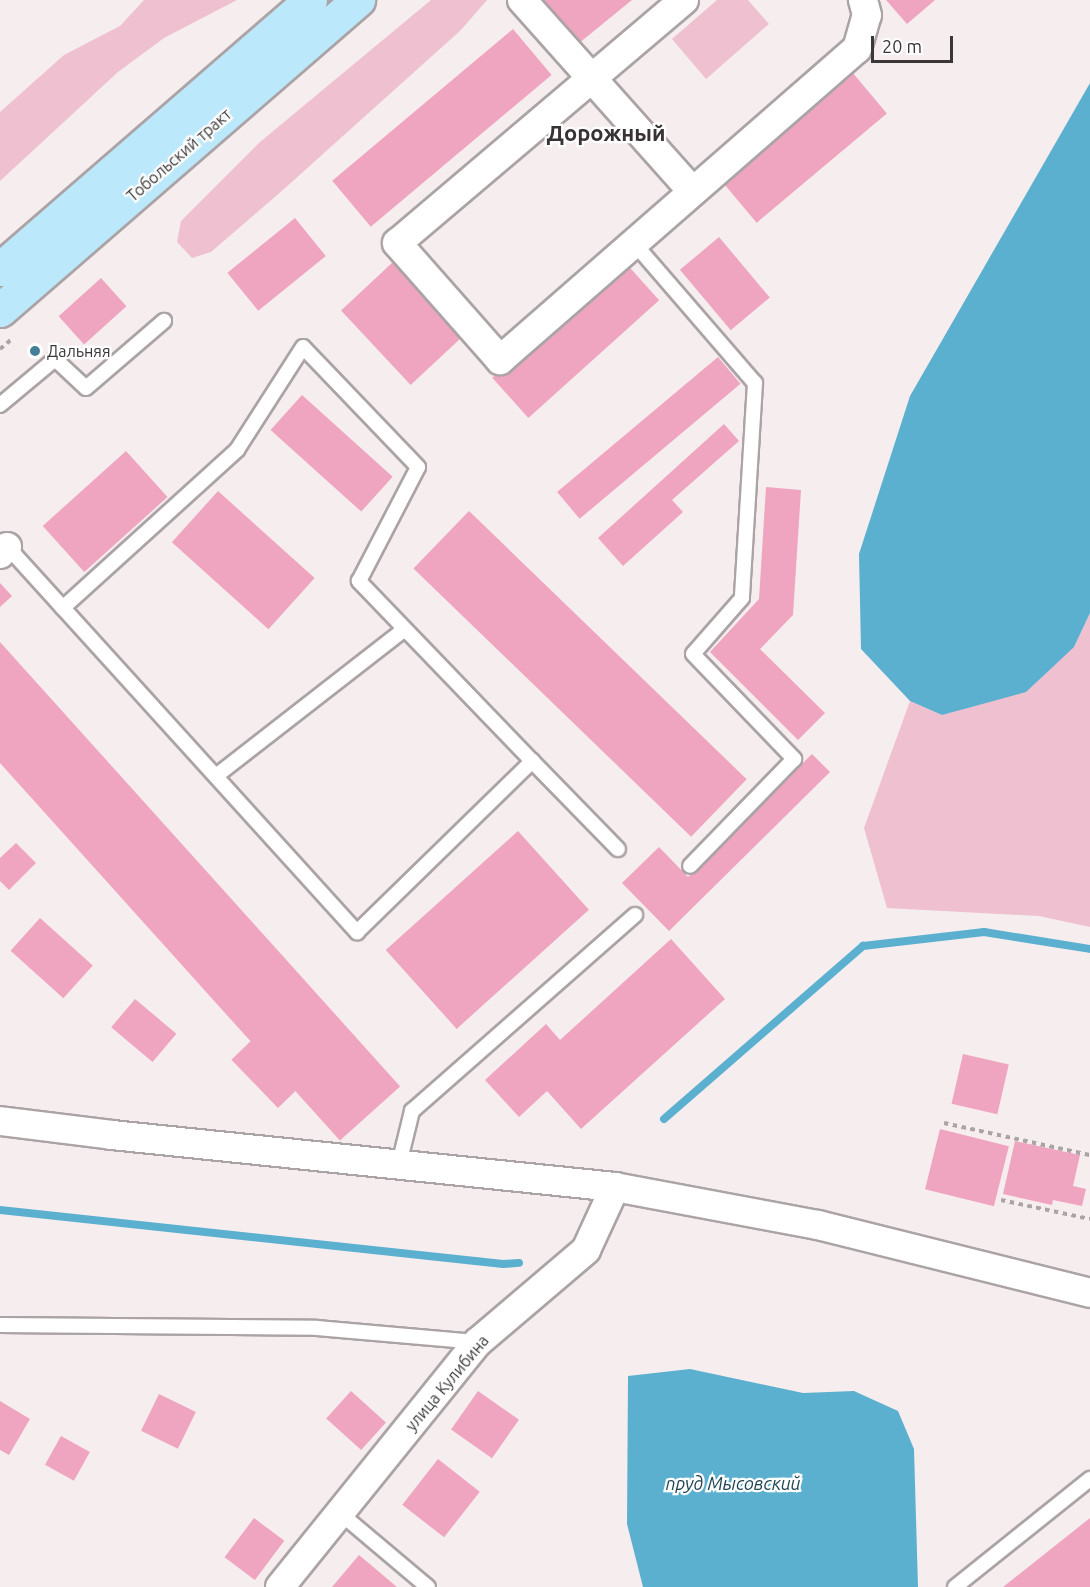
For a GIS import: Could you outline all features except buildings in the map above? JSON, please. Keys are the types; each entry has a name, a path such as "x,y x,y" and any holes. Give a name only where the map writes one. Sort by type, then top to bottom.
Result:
{"main road":[{"name":"Тобольский тракт","path":"0,269 310,0"},
{"name":"Тобольский тракт","path":"0,310 358,0"}],"street":[{"path":"522,0 692,191"},
{"path":"684,0 397,243 500,360 857,49 867,15 863,0"},
{"path":"0,1121 615,1186 818,1225 1090,1293"},
{"name":"улица Кулибина","path":"280,1587 478,1342 586,1250 615,1186"}],"lane":[{"path":"634,243 755,382 742,598 693,654 794,759 690,867"},
{"path":"0,405 55,358 86,388 164,321"},
{"path":"63,609 237,450 303,347 418,467 359,581 618,849"},
{"path":"2,546 63,609 357,932 532,761"},
{"path":"216,776 405,629"},
{"path":"399,1164 412,1111 635,915"},
{"path":"0,1325 317,1328 478,1342"},
{"path":"955,1587 1090,1479"},
{"path":"340,1513 428,1587"}],"path":[{"path":"944,1123 1090,1155"},
{"path":"1001,1200 1090,1219"}],"shaded area":[{"path":"144,0 237,0 164,38 118,72 0,181 0,112 64,55 120,26"},
{"path":"431,0 487,0 461,30 284,189 211,252 192,258 177,242 181,221 260,142"},
{"path":"717,0 748,0 769,24 706,79 672,39"},
{"path":"1090,613 1090,927 1039,916 887,908 864,828 910,701 942,715 975,705 1074,647"}],"water":[{"path":"1090,83 1090,613 1074,647 1026,692 942,715 910,701 861,649 859,554 910,396"},
{"name":"пруд Мысовский","path":"690,1369 803,1393 854,1391 898,1411 914,1449 918,1587 643,1587 627,1524 628,1376"}],"waterway":[{"path":"664,1119 863,946 984,932 1090,949"},
{"path":"0,1210 503,1264 519,1263"}],"place":[{"name":"Дальняя","path":"35,351"}],"district":[{"name":"Дорожный","path":"606,133"}]}
